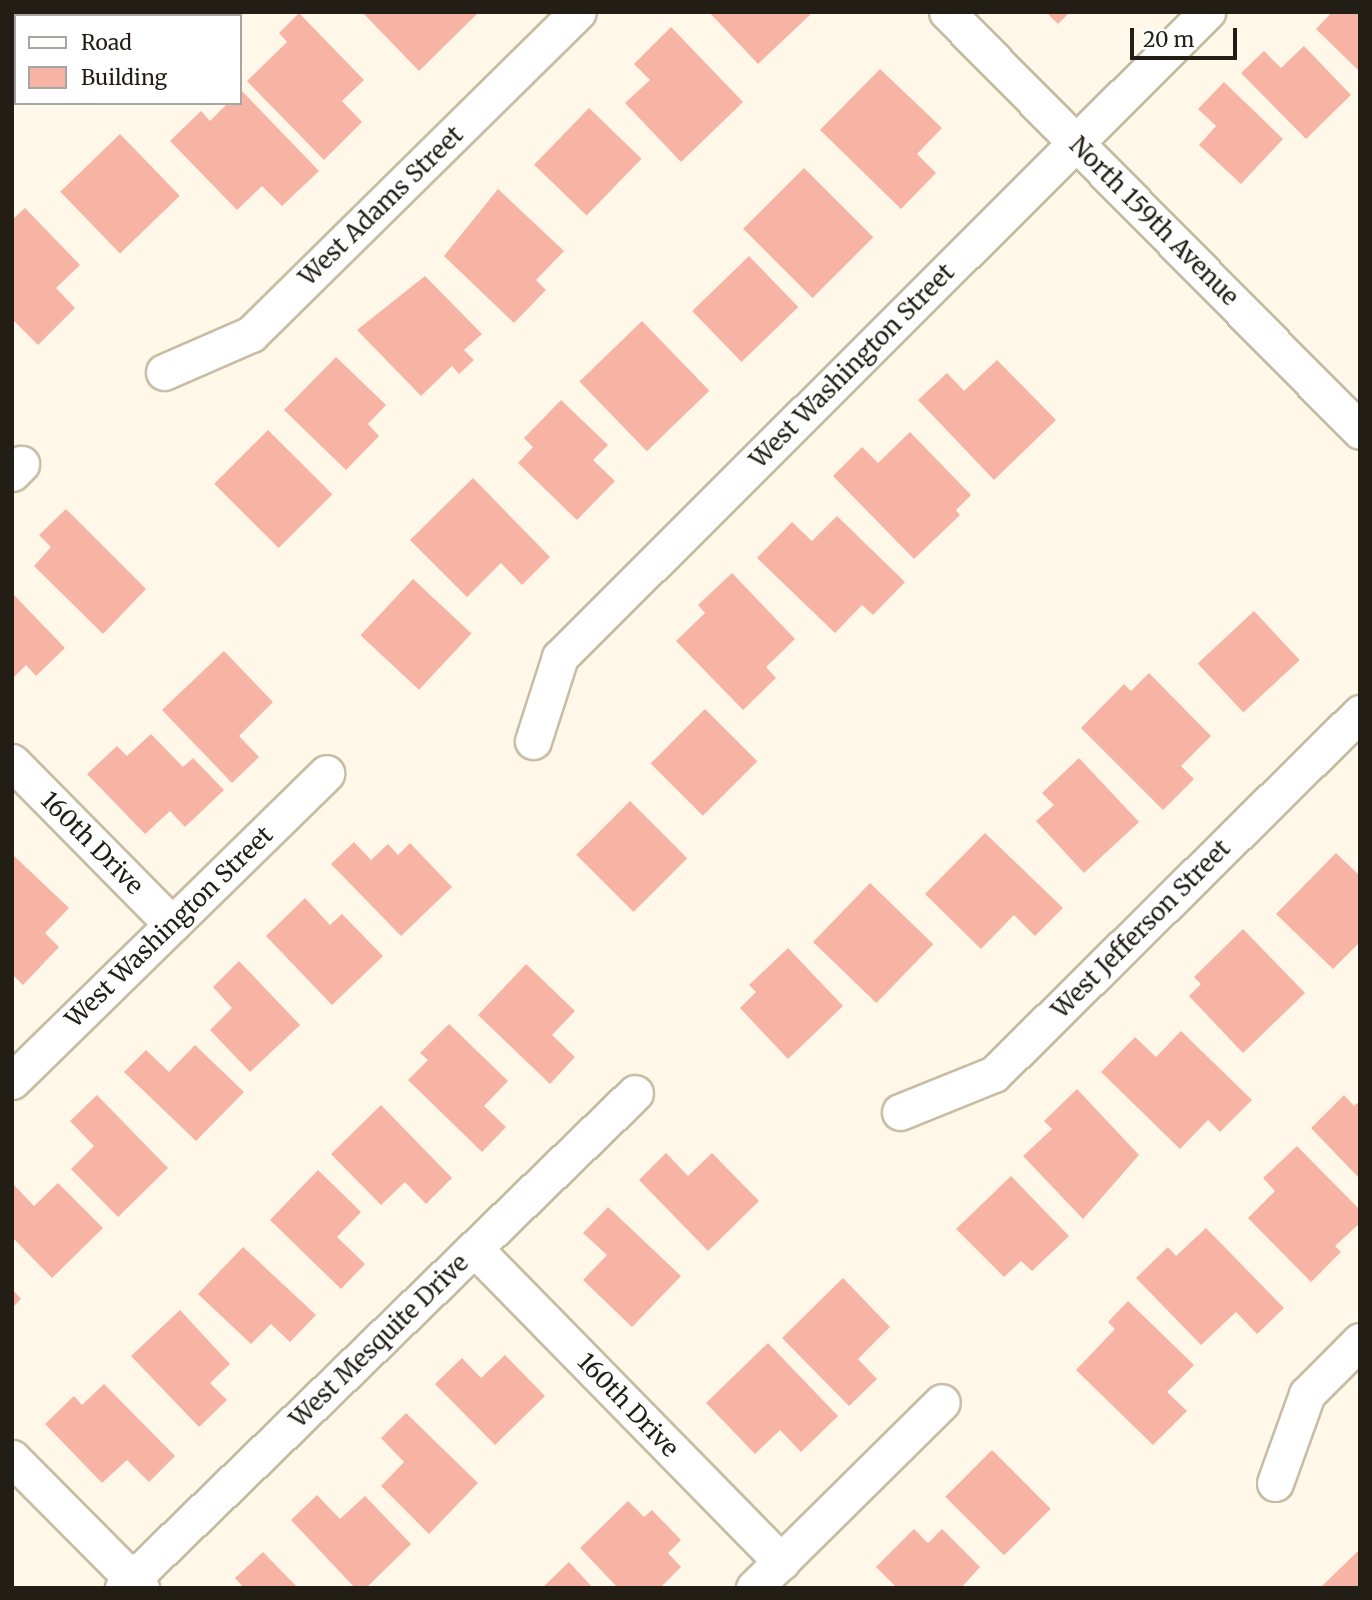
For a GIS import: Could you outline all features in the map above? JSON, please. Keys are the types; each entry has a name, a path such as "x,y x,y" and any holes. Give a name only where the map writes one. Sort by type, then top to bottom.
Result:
{"street":[{"name":"West Adams Street","path":"164,372 251,334 578,12"},
{"name":"North 159th Avenue","path":"947,12 1360,431"},
{"name":"West Washington Street","path":"533,741 560,657 1207,12"},
{"name":"West Jefferson Street","path":"900,1112 994,1074 1360,713"},
{"name":"160th Drive","path":"12,762 172,924"},
{"name":"West Washington Street","path":"12,1081 326,773"},
{"name":"West Mesquite Drive","path":"132,1585 635,1093"},
{"name":"160th Drive","path":"475,1249 781,1562"},
{"path":"1275,1482 1307,1394 1360,1341"},
{"path":"754,1588 942,1402"},
{"path":"12,1458 132,1585"}],"building":[{"path":"362,12 479,12 419,71"},
{"path":"709,12 813,12 758,64"},
{"path":"1046,12 1070,12 1058,24"},
{"path":"1332,12 1360,12 1360,72 1316,29"},
{"path":"299,13 364,80 342,101 362,122 324,160 247,81 287,42 279,33"},
{"path":"671,27 743,102 681,162 625,103 650,80 634,64"},
{"path":"1304,46 1351,95 1306,139 1241,73 1264,51 1281,68"},
{"path":"880,69 942,128 917,154 936,173 901,209 820,130"},
{"path":"1224,82 1283,139 1241,184 1199,145 1216,126 1198,109"},
{"path":"242,91 319,171 282,206 262,186 237,210 170,141 201,111 210,121 226,105 242,105"},
{"path":"589,108 642,159 587,216 534,165"},
{"path":"120,134 180,196 120,254 60,192"},
{"path":"804,168 873,237 812,298 743,229"},
{"path":"498,189 564,251 536,280 546,290 514,323 444,256"},
{"path":"25,208 80,265 56,288 75,308 38,345 12,319 12,220"},
{"path":"749,256 798,307 741,362 692,311"},
{"path":"425,276 482,334 464,350 474,360 459,374 452,366 421,396 357,330"},
{"path":"642,321 709,391 647,451 579,381"},
{"path":"336,357 386,405 368,424 379,436 346,470 284,410"},
{"path":"997,360 1056,420 994,480 918,400 947,373 964,391"},
{"path":"561,400 608,445 593,460 615,481 577,520 518,463 533,447 524,438"},
{"path":"268,430 332,494 279,548 214,484"},
{"path":"910,432 971,495 956,510 960,515 914,559 833,476 862,447 878,463"},
{"path":"473,478 550,557 522,585 501,563 467,597 410,540"},
{"path":"66,509 146,589 103,634 34,566 51,547 39,535"},
{"path":"837,516 905,582 873,615 862,605 835,633 757,558 792,522 812,541"},
{"path":"732,573 795,639 766,667 776,678 743,710 676,641 705,613 698,605"},
{"path":"413,579 472,634 419,690 360,635"},
{"path":"12,593 65,648 36,676 26,665 12,679"},
{"path":"1254,611 1300,660 1243,713 1198,664"},
{"path":"224,651 273,702 239,736 259,757 232,783 162,710"},
{"path":"1149,673 1211,736 1181,766 1194,779 1163,810 1081,728 1124,684 1131,691"},
{"path":"705,709 757,761 703,816 651,763"},
{"path":"151,734 183,767 193,758 224,790 185,827 170,811 145,834 87,774 117,746 127,756"},
{"path":"1079,758 1139,822 1084,873 1036,821 1054,805 1042,793"},
{"path":"630,801 687,858 634,912 576,855"},
{"path":"985,833 1063,908 1035,936 1014,915 981,949 925,894"},
{"path":"354,842 371,860 388,844 398,855 410,843 452,887 401,936 331,864"},
{"path":"1336,853 1360,876 1360,942 1333,969 1276,914"},
{"path":"12,854 69,908 45,933 59,947 23,985 12,974"},
{"path":"870,883 933,944 876,1003 813,942"},
{"path":"305,898 330,925 342,914 383,956 332,1005 266,936"},
{"path":"1243,929 1305,993 1243,1053 1189,996 1201,984 1194,977"},
{"path":"788,948 843,1006 788,1059 740,1008 756,992 749,985"},
{"path":"239,961 300,1025 250,1072 210,1030 232,1008 213,987"},
{"path":"526,964 575,1011 552,1035 575,1057 550,1084 478,1015"},
{"path":"449,1024 508,1081 484,1106 506,1127 482,1152 408,1080 428,1060 420,1053"},
{"path":"1181,1031 1252,1100 1220,1132 1208,1120 1180,1149 1101,1072 1135,1037 1156,1057"},
{"path":"195,1045 244,1092 196,1141 124,1072 146,1050 169,1072"},
{"path":"1077,1089 1139,1155 1083,1219 1023,1156 1052,1129 1044,1121"},
{"path":"97,1095 168,1168 118,1217 71,1169 94,1146 70,1121"},
{"path":"1344,1095 1354,1106 1360,1101 1360,1179 1311,1128"},
{"path":"381,1105 452,1178 426,1204 405,1182 381,1205 331,1154"},
{"path":"1297,1146 1360,1210 1360,1223 1335,1246 1341,1252 1311,1282 1248,1218 1275,1191 1263,1178"},
{"path":"666,1153 688,1176 712,1153 759,1201 708,1251 639,1180"},
{"path":"318,1170 361,1212 337,1237 365,1264 341,1289 270,1220"},
{"path":"1011,1176 1069,1236 1032,1271 1021,1261 1004,1277 956,1229"},
{"path":"12,1183 34,1206 58,1183 103,1228 52,1278 12,1237"},
{"path":"608,1207 681,1276 632,1327 583,1280 607,1255 583,1233"},
{"path":"1206,1228 1284,1308 1257,1334 1236,1312 1201,1345 1136,1278 1168,1247 1176,1256"},
{"path":"243,1247 316,1315 290,1342 271,1324 251,1344 198,1294"},
{"path":"843,1278 890,1327 858,1359 877,1379 849,1406 782,1338"},
{"path":"12,1289 21,1299 12,1308"},
{"path":"1128,1301 1194,1365 1167,1392 1187,1411 1153,1445 1076,1370 1115,1329 1108,1322"},
{"path":"180,1310 230,1364 210,1383 227,1400 199,1427 131,1356"},
{"path":"768,1343 838,1416 801,1452 780,1430 755,1454 706,1403"},
{"path":"505,1355 545,1396 495,1445 435,1384 462,1358 481,1378"},
{"path":"104,1384 175,1456 149,1482 127,1460 102,1483 45,1424 74,1396 82,1405"},
{"path":"406,1413 478,1483 429,1534 381,1486 404,1462 381,1438"},
{"path":"992,1450 1051,1509 1004,1555 945,1497"},
{"path":"317,1495 340,1519 365,1496 411,1544 366,1588 355,1588 291,1520"},
{"path":"628,1501 644,1517 652,1510 681,1540 668,1553 681,1567 660,1588 618,1588 580,1548"},
{"path":"914,1529 928,1543 942,1529 980,1567 961,1588 897,1588 876,1567"},
{"path":"1360,1549 1360,1588 1320,1588"},
{"path":"263,1552 298,1588 244,1588 235,1578"},
{"path":"569,1562 593,1588 542,1588"}]}
